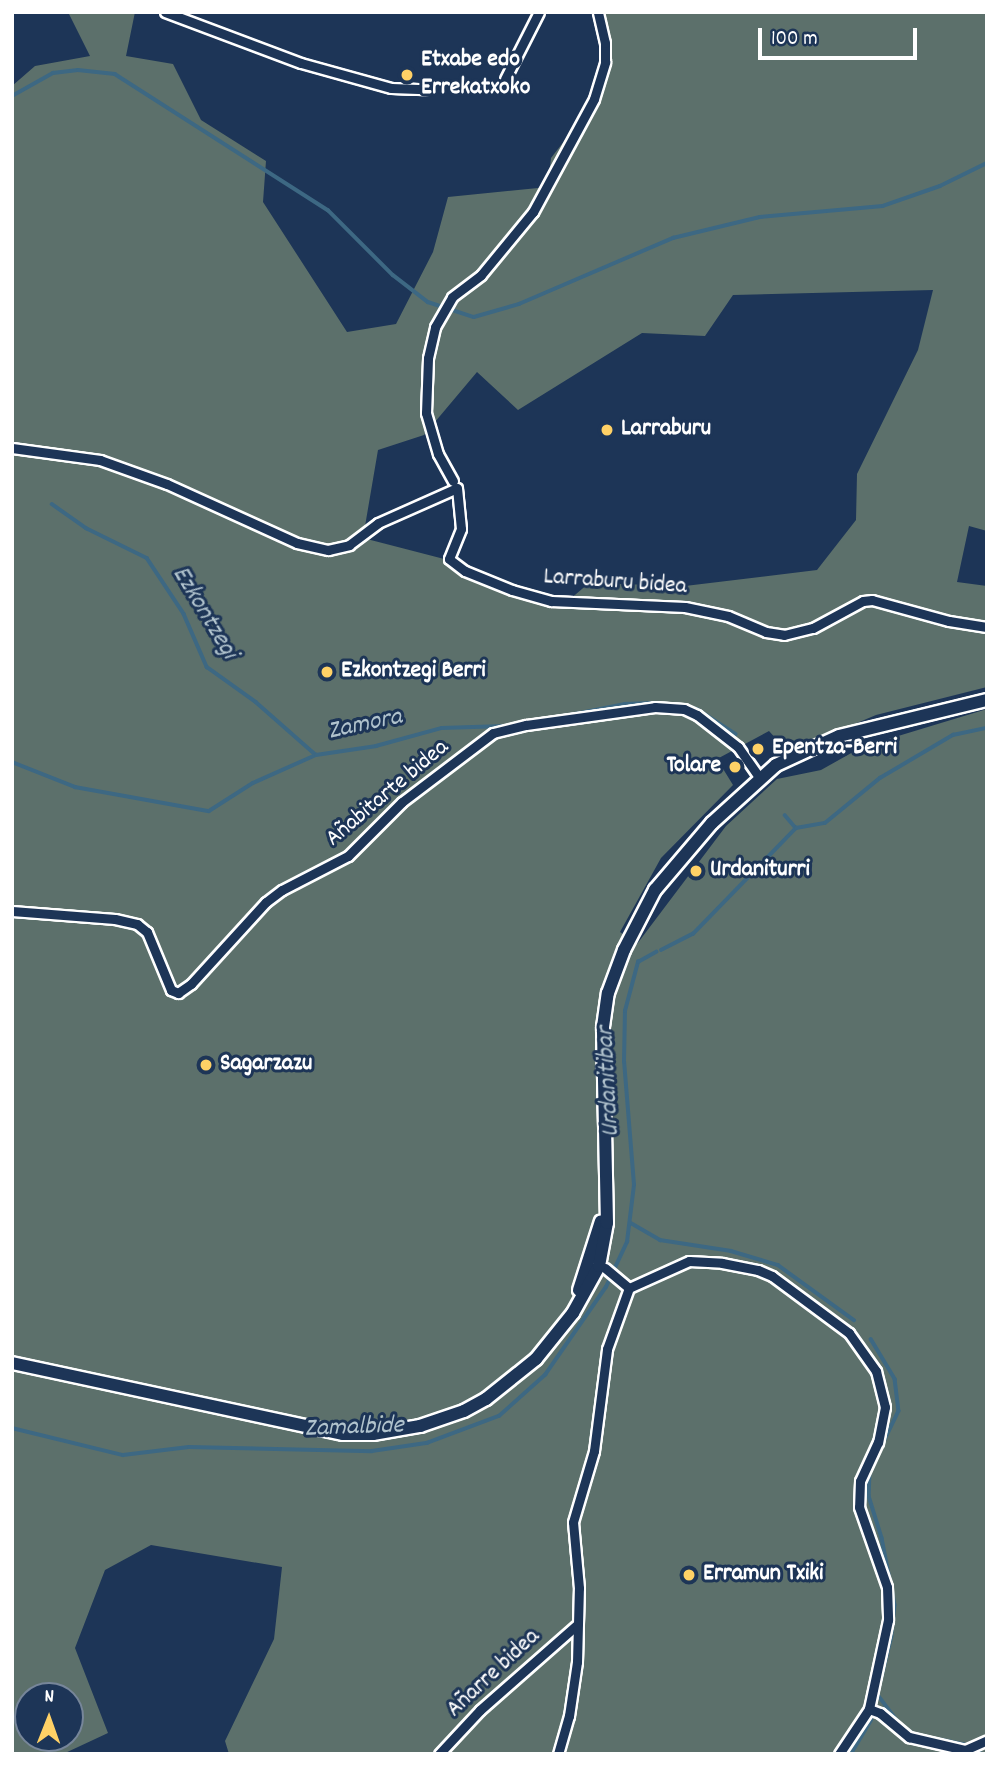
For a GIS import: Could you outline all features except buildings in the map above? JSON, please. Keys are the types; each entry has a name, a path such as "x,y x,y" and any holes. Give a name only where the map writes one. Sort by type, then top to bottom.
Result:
{"main road":[{"path":"12,1363 315,1429 373,1434 439,1421 486,1399 536,1359 605,1268 603,1027 608,993 620,961 638,918 655,890 712,823 760,778 804,750 839,736 987,699"},
{"path":"564,1322 585,1277 604,1210"},
{"path":"600,1224 596,1262 605,1268"},
{"path":"585,1277 605,1268"}],"street":[{"path":"165,12 301,63 391,88 425,89"},
{"path":"505,79 539,12"},
{"path":"453,481 438,454 426,413 428,358 435,327 452,297 481,275 533,212 594,99 605,62 605,43 598,12"},
{"name":"Larraburu bidea","path":"12,448 100,460 167,484 297,543 328,550 349,545 378,523 457,488 461,529 449,559 465,571 500,586 551,601 685,607 728,616 766,632 784,635 813,628 840,612 872,600 949,621 987,626"},
{"name":"Añabitarte bidea","path":"12,911 115,919 136,924 148,932 171,990 178,993 191,984 266,902 282,890 348,856 402,802 493,733 655,707 684,709 697,715 738,747 760,778"},
{"path":"626,1286 689,1261 722,1262 758,1270 772,1276 849,1333 876,1371 882,1388 883,1421 878,1443 860,1481 859,1507 887,1587 888,1620 869,1709 839,1754"},
{"path":"605,1268 626,1286"},
{"path":"558,1754 569,1716 577,1661 579,1588 573,1522 594,1451 607,1349 626,1286"},
{"name":"Añarre bidea","path":"439,1754 498,1693 578,1624"},
{"path":"869,1709 880,1713 909,1737 965,1750 987,1740"}],"green space":[{"path":"68,12 135,12 126,56 173,64 201,120 266,161 263,202 347,332 396,324 433,252 448,197 548,187 551,158 596,100 610,44 600,12 987,12 987,531 969,526 957,582 987,586 987,687 876,715 788,752 769,731 717,759 733,785 661,858 620,932 637,944 726,826 777,779 821,770 862,747 987,709 987,1754 229,1754 225,1741 274,1639 282,1567 151,1545 105,1570 75,1648 108,1733 84,1744 84,1682 14,1682 14,1752 67,1752 12,1754 12,86 35,66 90,56","holes":["933,290 918,350 857,474 856,520 817,570 685,586 589,583 562,606 448,560 363,538 378,450 424,435 477,372 518,410 642,333 705,336 733,295"]}],"waterway":[{"path":"12,96 53,73 78,70 115,74 328,210 393,275 428,302 474,317 519,304 673,238 760,217 883,206 940,186 987,163"},
{"name":"Ezkontzegi","path":"52,504 86,528 147,558 184,614 207,667 256,702 315,754"},
{"name":"Zamora","path":"570,715 625,704 652,703"},
{"name":"Zamora","path":"688,707 697,709 736,734"},
{"name":"Zamora","path":"12,762 75,787 209,811 253,783 316,755 376,746 442,728 504,726"},
{"name":"Urdanitibar","path":"661,950 693,934 796,828 825,823 880,778 953,735 987,728"},
{"path":"785,815 796,828"},
{"name":"Zamalbide","path":"12,1428 123,1455 189,1447 372,1451 427,1443 499,1416 545,1375 606,1287 627,1242 634,1185 624,1062 625,1011 638,962 656,952"},
{"path":"631,1223 660,1240 731,1251 778,1265 854,1320"},
{"path":"871,1339 895,1379 899,1411 870,1471 869,1496 882,1538 895,1605 892,1636 876,1701"},
{"path":"878,1695 901,1725 914,1734"},
{"path":"852,1752 871,1720"},
{"path":"932,1738 963,1744 983,1754"}],"place":[{"name":"Etxabe edo Errekatxoko","path":"407,75"},
{"name":"Larraburu","path":"607,430"},
{"name":"Ezkontzegi Berri","path":"327,672"},
{"name":"Epentza-Berri","path":"758,749"},
{"name":"Tolare","path":"735,767"},
{"name":"Urdaniturri","path":"696,871"},
{"name":"Sagarzazu","path":"206,1065"},
{"name":"Erramun Txiki","path":"689,1575"}]}
